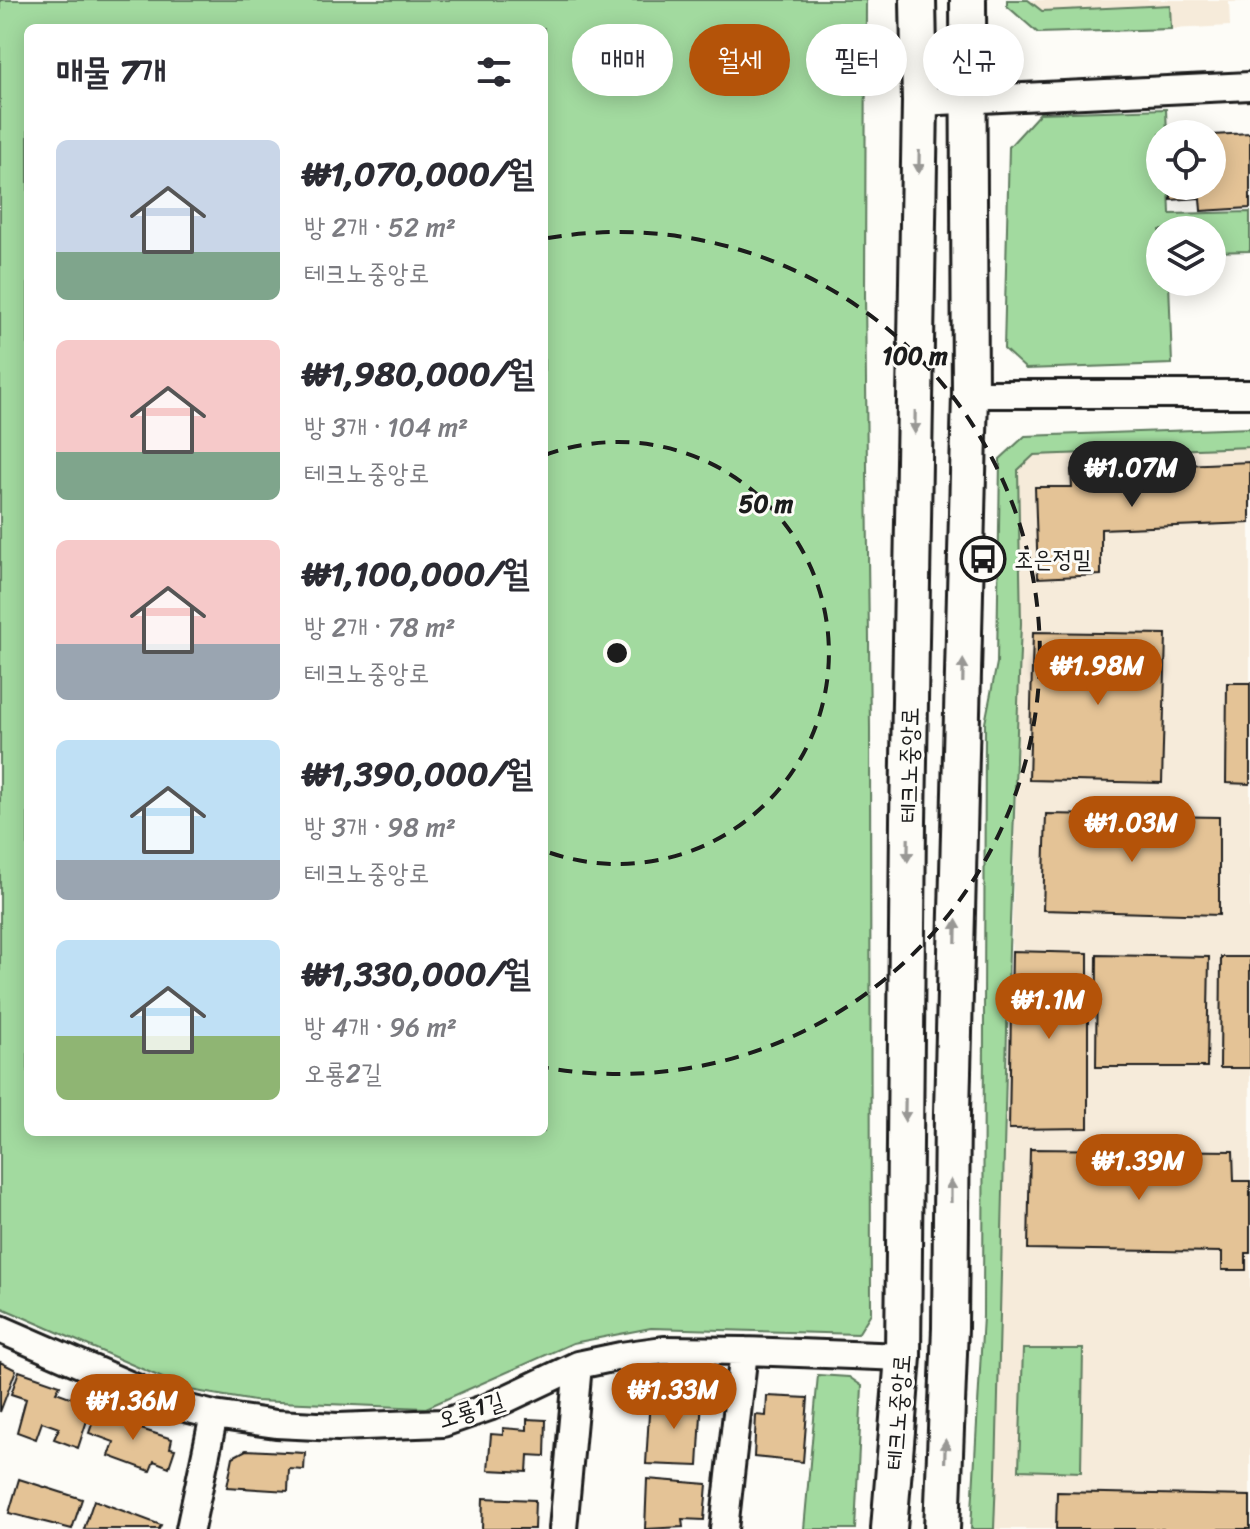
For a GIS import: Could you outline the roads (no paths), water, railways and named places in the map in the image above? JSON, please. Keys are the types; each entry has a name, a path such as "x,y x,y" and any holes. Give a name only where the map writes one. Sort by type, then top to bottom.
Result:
{"main road":[{"name":"테크노중앙로","path":"889,1529 903,1357 920,102 918,0"},
{"name":"테크노중앙로","path":"942,1529 950,1328 952,1112 970,394 968,0"}],"street":[{"path":"920,102 1250,86"},
{"path":"970,394 1250,394"},
{"name":"오룡1길","path":"0,1329 152,1397 214,1415 276,1424 338,1427 443,1423 489,1407 578,1365 664,1350 903,1357"},
{"path":"724,1529 744,1351"},
{"path":"563,1529 578,1365"},
{"path":"190,1529 214,1415"}],"place":[{"name":"조은정밀","path":"983,559"}]}
